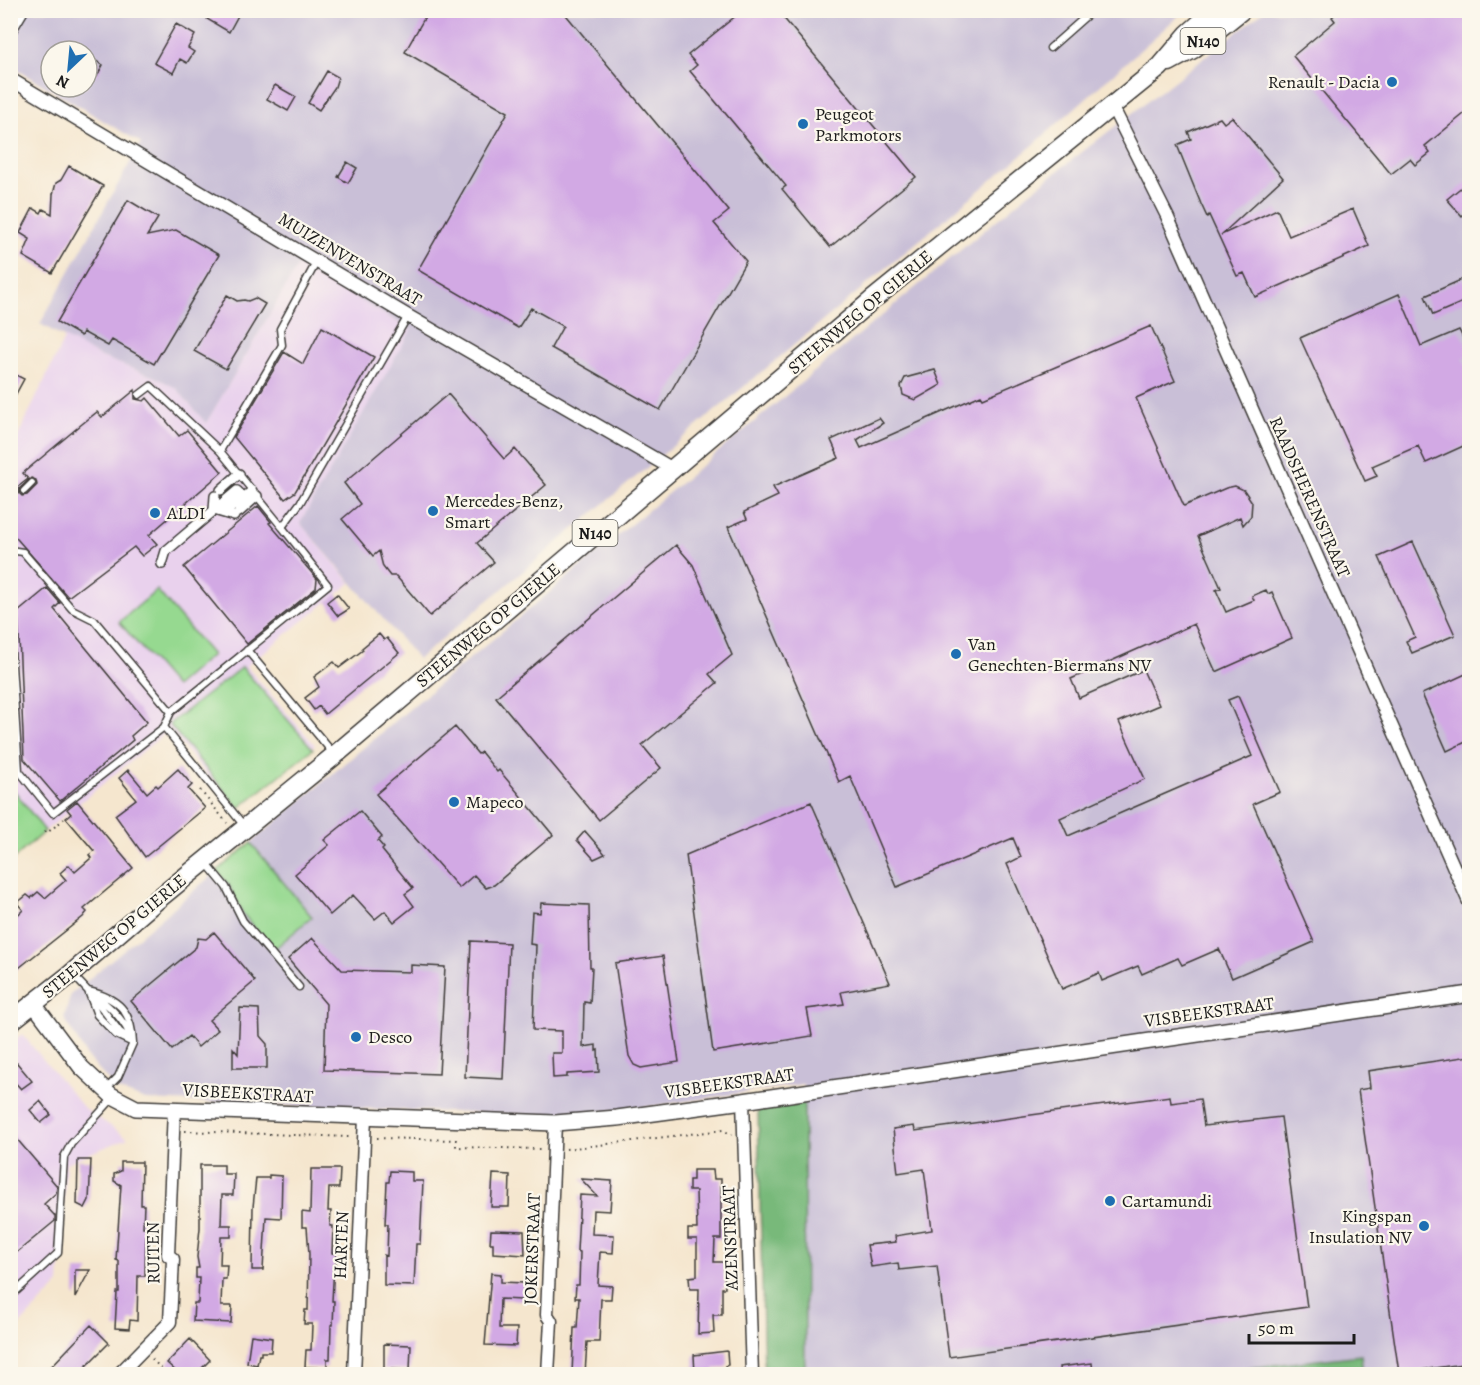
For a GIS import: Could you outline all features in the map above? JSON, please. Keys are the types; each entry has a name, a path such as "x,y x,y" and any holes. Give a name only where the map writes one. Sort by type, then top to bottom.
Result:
{"main road":[{"name":"STEENWEG OP GIERLE","path":"1160,67 1188,34 1215,10"},
{"name":"STEENWEG OP GIERLE","path":"10,1022 335,754 879,294 1160,67 1193,49 1242,10"}],"street":[{"path":"10,30 22,10"},
{"name":"MUIZENVENSTRAAT","path":"10,80 408,316 671,468"},
{"name":"RAADSHERENSTRAAT","path":"1112,106 1167,216 1470,904"},
{"path":"214,510 218,493 238,474"},
{"path":"162,564 166,551 237,491 240,494 226,507 228,510 255,493"},
{"path":"214,510 236,514 255,493"},
{"name":"VISBEEKSTRAAT","path":"33,1003 81,1067 110,1093 136,1108 555,1124 743,1101 1470,994"},
{"name":"AZENSTRAAT","path":"743,1101 752,1374"},
{"name":"RUITEN","path":"118,1374 170,1322 173,1260 168,1255 174,1109"},
{"name":"HARTEN","path":"354,1374 365,1117"},
{"name":"JOKERSTRAAT","path":"548,1374 552,1321 547,1315 555,1124"}],"lane":[{"path":"1050,48 1093,10"},
{"path":"220,451 282,345 280,329 318,261"},
{"path":"282,527 300,503 408,316"},
{"path":"10,634 19,771 53,813 164,728 171,712 328,585 220,451 152,386 140,395"},
{"path":"24,491 32,483"},
{"path":"10,550 22,552 72,609 94,620 171,712"},
{"path":"247,650 335,754"},
{"path":"164,728 241,831"},
{"path":"204,861 226,886 243,921 299,987"},
{"path":"71,974 88,991 97,1015 116,1035 133,1043"},
{"path":"10,1297 58,1253 64,1157 71,1144 110,1093 133,1043 129,1018 115,1001 88,991"}],"path":[{"path":"196,785 241,831"},
{"path":"45,831 47,833 64,819"},
{"path":"173,1130 456,1140 456,1147 554,1150 723,1130 734,1136"},
{"path":"143,1350 166,1374"}],"shaded area":[{"path":"10,11 1184,11 1031,147 418,659 300,523 411,330 299,264 206,423 176,388 155,377 99,356 40,324 141,143 67,99 99,99 99,39 39,39 39,83 11,66"},
{"path":"1264,11 1469,11 1469,1374 1363,1374 1361,1355 1198,1374 805,1374 803,1084 619,1111 557,1116 145,1100 116,1089 88,1058 64,1018 71,994 1028,194"},
{"path":"299,264 412,331 300,523 351,583 246,666 315,745 237,811 169,730 45,831 12,788 10,453 65,337 99,356 155,377 176,388 206,423"},
{"path":"22,1034 84,1108 128,1138 66,1163 59,1284 11,1334 10,1044"}],"green space":[{"path":"157,590 212,655 175,687 119,622"},
{"path":"242,667 313,749 239,808 169,724"},
{"path":"12,788 45,831 11,861 10,789"},
{"path":"251,843 312,917 273,950 243,914 229,885 217,871"},
{"path":"804,1103 805,1374 764,1374 758,1110"},
{"path":"1361,1355 1363,1374 1198,1374"}],"building":[{"path":"211,10 241,10 229,32 207,19"},
{"path":"429,10 562,10 729,211 714,223 746,261 660,410 551,348 563,326 531,308 518,328 418,270 508,112 405,52"},
{"name":"Peugeot Parkmotors","path":"743,10 777,10 916,177 830,247 782,189 786,186 690,71 697,65 688,55"},
{"name":"Renault - Dacia","path":"1339,10 1470,10 1470,22 1465,25 1470,31 1470,109 1425,146 1430,153 1415,165 1410,159 1391,174 1293,56 1335,21 1332,17"},
{"path":"176,24 195,35 188,48 194,52 187,63 180,59 173,73 154,63"},
{"path":"327,71 338,77 335,87 319,110 308,103"},
{"path":"275,85 296,97 288,111 267,99"},
{"path":"1232,117 1283,178 1221,235 1277,209 1289,236 1353,209 1369,246 1255,297 1244,273 1237,276 1209,215 1207,217 1201,204 1177,145 1191,139 1188,132 1220,118 1224,123"},
{"path":"347,162 357,168 348,183 338,177"},
{"path":"69,166 103,186 52,273 23,256 30,239 20,233 33,208 41,213 43,209 52,214 56,183 61,180"},
{"path":"1470,180 1470,209 1462,216 1447,199"},
{"path":"128,200 158,218 147,236 176,230 219,255 154,364 112,340 108,346 83,332 81,336 57,322"},
{"path":"1463,279 1470,299 1433,315 1425,296"},
{"path":"1399,294 1421,346 1459,330 1470,352 1470,356 1463,359 1470,373 1470,443 1426,463 1418,446 1372,466 1377,476 1365,481 1300,338"},
{"path":"227,295 237,301 248,301 255,298 265,304 226,369 194,351"},
{"name":"Van Genechten-Biermans NV","path":"1151,326 1175,381 1136,398 1184,506 1235,486 1244,490 1252,502 1251,516 1243,525 1240,517 1198,536 1221,588 1216,590 1226,612 1254,600 1252,596 1266,590 1268,594 1272,592 1292,638 1216,672 1194,624 1071,679 1079,698 1143,670 1159,705 1119,722 1145,779 1060,818 1068,836 1252,756 1228,700 1238,696 1280,792 1253,804 1314,942 1232,978 1219,949 1182,965 1178,958 1142,974 1138,966 1102,981 1099,973 1062,989 1007,864 1021,857 1013,838 897,887 850,776 839,782 728,527 747,519 744,512 778,496 773,487 839,458 831,440 879,418 883,423 857,440 861,448 981,395 983,398"},
{"path":"322,327 374,357 295,492 285,499 234,437 284,352 303,364"},
{"path":"935,370 941,385 915,400 903,395 901,386 905,378"},
{"path":"10,372 24,379 10,405"},
{"path":"135,390 135,399 144,401 147,398 179,436 187,430 222,472 149,535 157,544 142,556 134,547 68,597 10,531 10,493 28,479 23,473 82,424 97,412 102,417","holes":["31,478 36,480 37,485 27,495 22,496 19,493 19,489"]},
{"name":"Mercedes-Benz, Smart","path":"448,394 504,459 515,449 546,485 477,543 494,562 430,616 396,576 390,576 383,567 379,551 373,556 342,519 360,504 344,483"},
{"path":"258,506 271,522 269,523 317,579 316,588 247,644 184,567"},
{"path":"1413,542 1455,635 1412,653 1406,641 1415,637 1379,557"},
{"path":"676,545 693,565 732,655 709,674 717,683 642,745 661,768 599,820 496,697"},
{"path":"47,588 60,603 54,609 147,722 131,736 133,740 60,801 24,759 18,612"},
{"path":"337,594 349,609 338,616 327,602"},
{"path":"379,634 384,640 387,638 399,653 325,714 319,706 314,710 305,698 319,687 314,677 334,662 339,668 363,650 362,648"},
{"path":"1470,672 1470,740 1447,751 1422,694"},
{"name":"Mapeco","path":"455,727 478,754 481,752 497,772 499,770 553,835 494,885 486,888 474,875 459,888 376,794"},
{"path":"178,769 192,785 188,789 205,808 145,857 115,815 136,799 119,778 128,770 147,793 156,785 158,787"},
{"path":"77,801 133,868 84,909 87,912 83,917 10,975 10,922 23,910 17,903 27,895 31,898 38,892 45,898 66,880 60,873 69,865 75,872 91,858 89,855 94,851 66,818 71,814 67,809"},
{"path":"811,802 890,983 841,992 844,1004 807,1009 812,1036 713,1052 686,855"},
{"path":"360,811 382,837 378,841 384,848 382,850 413,888 405,894 414,906 394,922 385,911 375,919 353,895 330,915 295,874 329,845 324,840"},
{"path":"585,831 605,854 594,859 577,840"},
{"path":"541,903 589,905 590,967 592,967 590,1003 584,1002 583,1047 596,1045 599,1072 567,1074 567,1077 553,1078 552,1053 562,1053 562,1031 533,1030 536,945 530,944 532,912 540,913"},
{"path":"214,932 255,981 209,1020 218,1030 198,1047 189,1036 172,1050 131,1001 196,947 198,938 206,939"},
{"path":"312,938 342,970 411,972 411,965 445,967 439,1074 324,1070 326,1004 288,959"},
{"path":"471,941 509,943 503,1079 465,1077"},
{"path":"663,956 679,1062 641,1068 634,1065 629,1056 615,963"},
{"path":"240,1008 259,1009 260,1036 267,1044 267,1068 233,1068 233,1048 238,1054"},
{"name":"Kingspan Insulation NV","path":"1470,1056 1470,1363 1399,1373 1358,1090 1370,1088 1368,1071"},
{"path":"17,1063 32,1081 21,1089 10,1077 10,1068"},
{"name":"Cartamundi","path":"1170,1096 1171,1103 1200,1099 1204,1126 1281,1117 1307,1307 949,1357 937,1266 899,1270 898,1263 871,1267 867,1245 896,1242 895,1236 932,1230 924,1169 898,1173 893,1129 914,1126 915,1131"},
{"path":"40,1101 51,1115 41,1123 30,1110"},
{"path":"10,1131 57,1186 56,1193 44,1204 55,1216 55,1221 10,1258"},
{"path":"78,1160 91,1160 89,1200 85,1208 77,1204"},
{"path":"121,1162 142,1162 141,1205 144,1205 143,1227 146,1227 145,1276 138,1276 137,1321 130,1320 129,1329 115,1328 117,1292 119,1292 119,1261 116,1260 121,1185 114,1181 114,1174 121,1171"},
{"path":"200,1165 224,1165 224,1174 234,1174 233,1195 222,1195 221,1225 231,1225 231,1237 221,1237 220,1265 227,1265 226,1279 222,1279 221,1306 232,1306 231,1323 193,1321 194,1303 198,1303 199,1278 196,1278 196,1268 199,1268 197,1257 200,1228"},
{"path":"311,1169 340,1169 339,1188 329,1188 328,1211 331,1211 332,1253 336,1254 336,1265 334,1265 332,1301 334,1301 333,1325 331,1325 330,1359 327,1359 327,1368 305,1367 306,1350 311,1350 312,1324 304,1324 305,1310 308,1310 309,1254 307,1227 302,1227 302,1212 310,1213"},
{"path":"693,1170 713,1170 714,1179 721,1179 721,1239 715,1239 714,1262 724,1262 725,1288 722,1288 722,1315 713,1315 714,1333 698,1334 699,1289 690,1289 689,1277 697,1276 697,1239 688,1239 688,1229 697,1229 696,1191 689,1191 689,1180 693,1180"},
{"path":"390,1171 412,1172 412,1181 423,1181 420,1244 416,1244 414,1286 384,1285 384,1255 387,1256 388,1224 385,1224 387,1182 389,1182"},
{"path":"493,1174 510,1175 509,1207 491,1207"},
{"path":"269,1175 282,1176 281,1218 266,1217 263,1270 252,1270 256,1178 269,1178"},
{"path":"581,1179 612,1181 610,1211 593,1210 592,1234 614,1235 613,1253 600,1252 598,1285 612,1286 611,1299 601,1299 599,1342 587,1342 585,1374 572,1374 574,1328 577,1328 579,1298 575,1298 576,1285 579,1285 580,1252 577,1251 580,1195 597,1196"},
{"path":"491,1230 524,1231 525,1255 493,1253 493,1243 490,1243"},
{"path":"75,1270 90,1270 75,1298"},
{"path":"491,1273 501,1274 501,1282 524,1283 523,1300 500,1299 499,1328 517,1328 516,1346 485,1345"},
{"path":"91,1325 109,1343 78,1374 44,1374"},
{"path":"251,1335 272,1338 271,1352 261,1352 257,1365 247,1363"},
{"path":"190,1339 210,1360 196,1374 179,1374 167,1363"},
{"path":"384,1344 411,1345 410,1370 384,1369"},
{"path":"727,1351 728,1365 725,1366 726,1368 714,1369 714,1374 695,1374 694,1355"},
{"path":"1092,1363 1093,1374 1060,1374 1059,1367"}],"place":[{"name":"Renault - Dacia","path":"1392,82"},
{"name":"Peugeot Parkmotors","path":"803,124"},
{"name":"Mercedes-Benz, Smart","path":"433,511"},
{"name":"ALDI","path":"155,513"},
{"name":"Van Genechten-Biermans NV","path":"956,654"},
{"name":"Mapeco","path":"454,802"},
{"name":"Desco","path":"356,1037"},
{"name":"Cartamundi","path":"1110,1201"},
{"name":"Kingspan Insulation NV","path":"1424,1226"}]}
